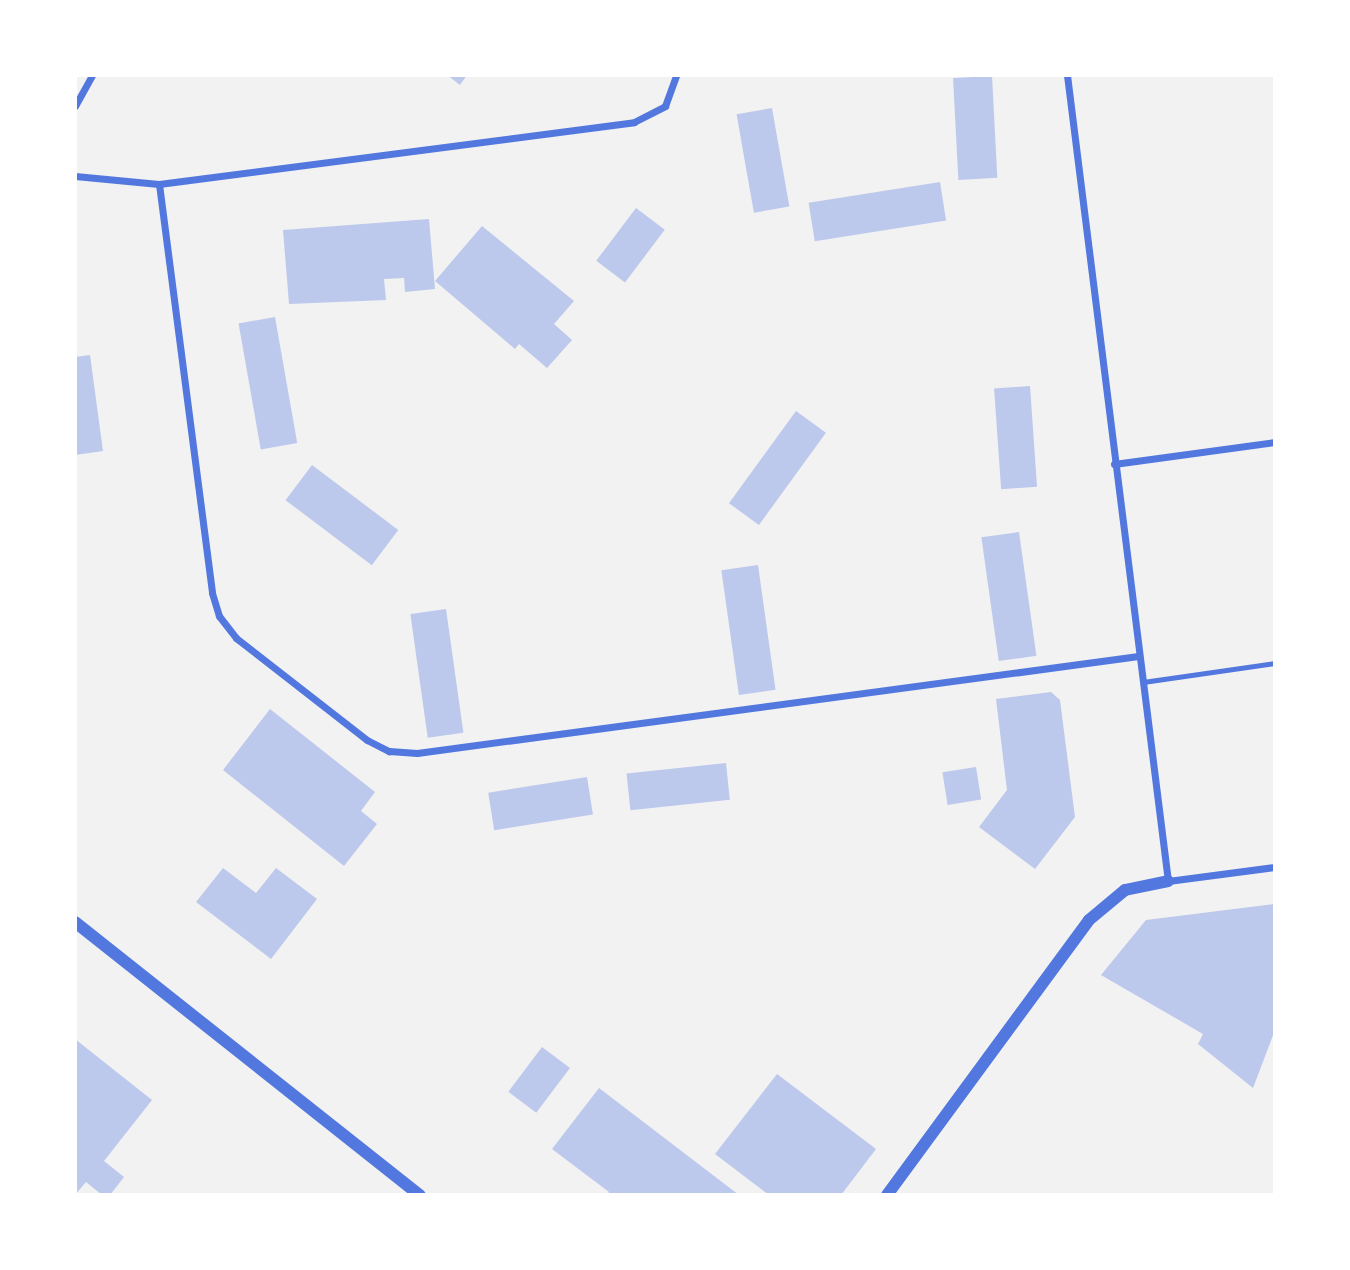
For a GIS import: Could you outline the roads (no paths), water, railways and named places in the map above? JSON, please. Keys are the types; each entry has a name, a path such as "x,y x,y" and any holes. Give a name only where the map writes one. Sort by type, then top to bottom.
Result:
{"street":[{"path":"75,106 92,75"},
{"path":"75,176 159,184 634,122 665,106 676,75"},
{"path":"1067,75 1168,881"},
{"path":"159,184 212,593 219,616 236,638 367,740 390,751 431,751 1139,656"},
{"path":"1114,464 1275,442"},
{"path":"887,1195 1089,920 1125,890 1168,881 1275,867"},
{"path":"75,922 420,1195"}],"lane":[{"path":"1143,682 1275,663"}]}
